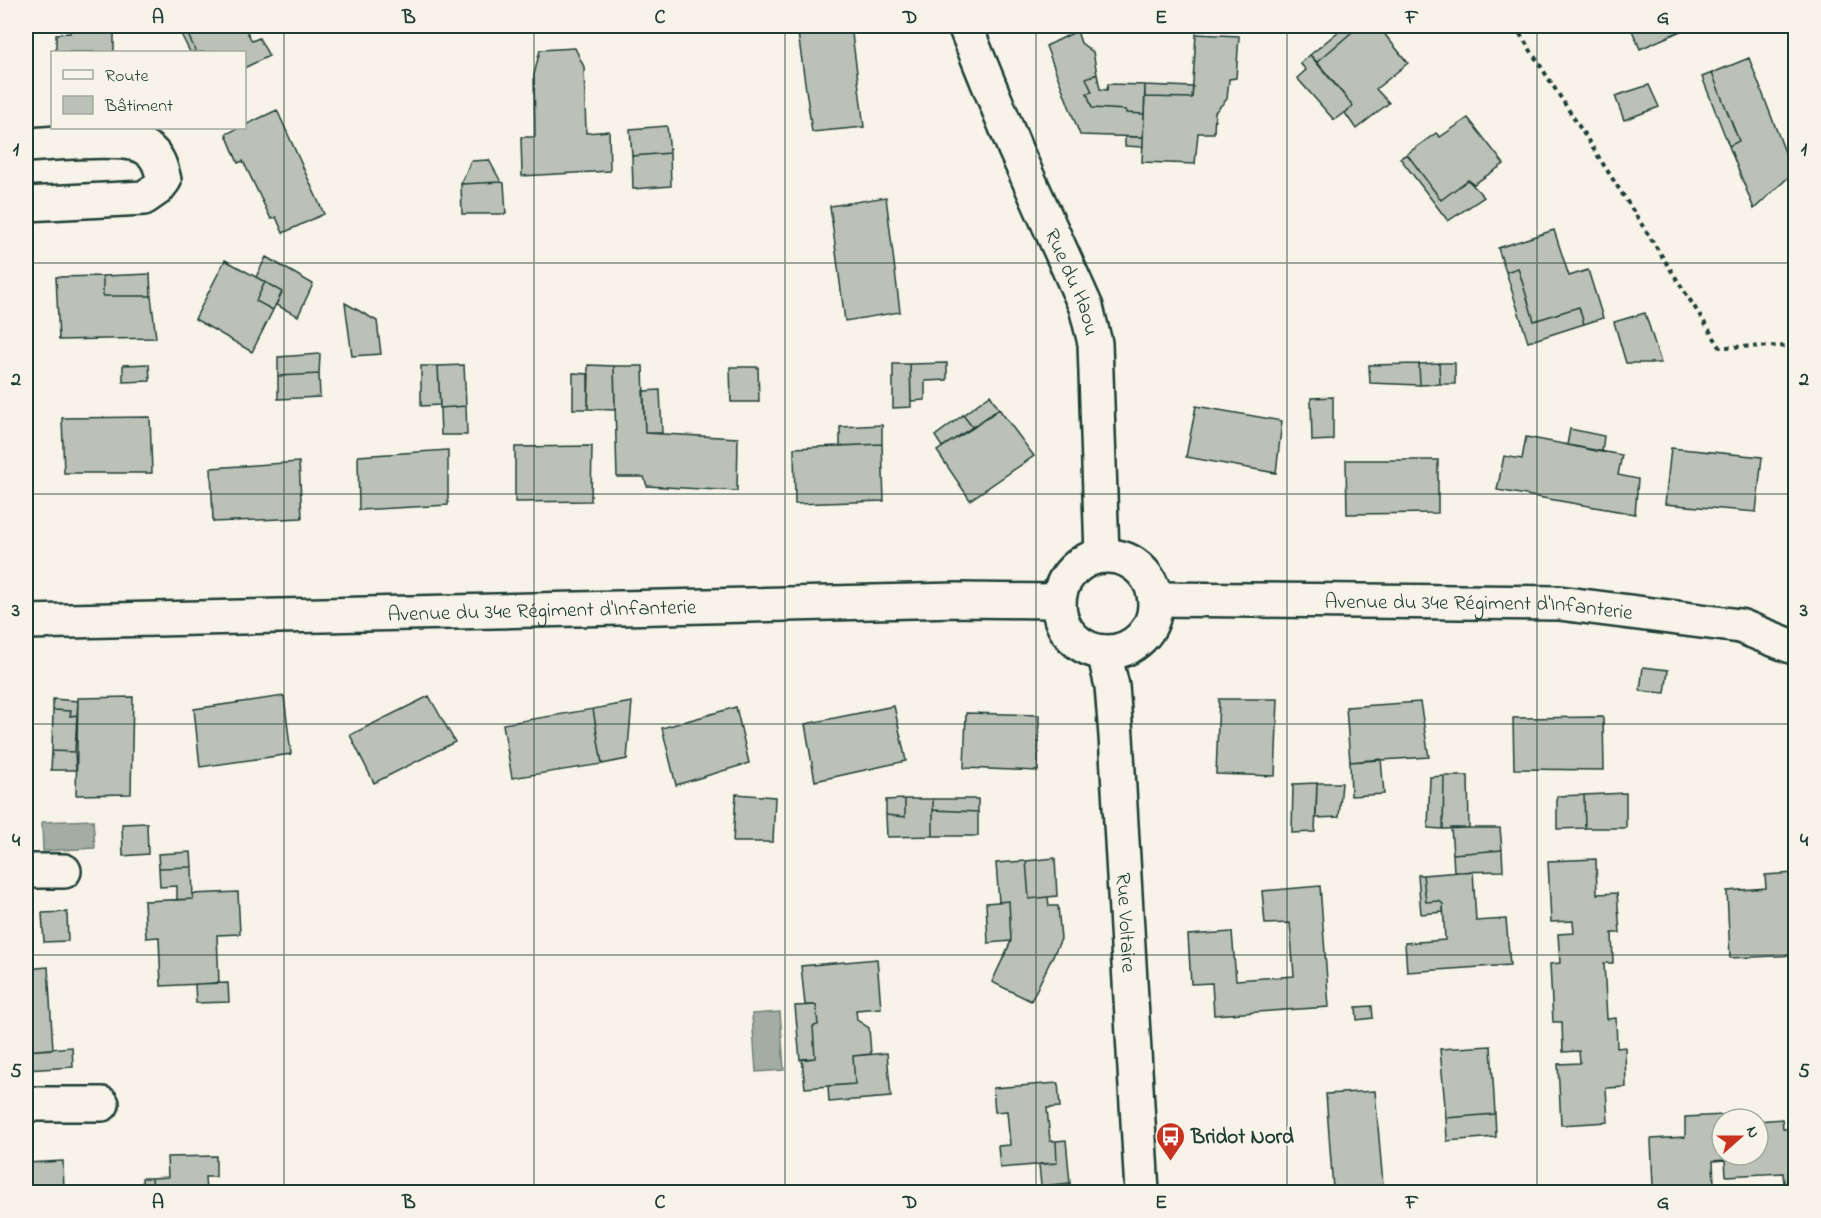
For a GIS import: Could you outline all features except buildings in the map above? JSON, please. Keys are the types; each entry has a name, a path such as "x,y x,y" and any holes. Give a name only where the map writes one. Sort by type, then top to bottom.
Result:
{"street":[{"name":"Rue du Haou","path":"965,26 1015,149 1086,307 1095,343 1102,555"},
{"path":"26,146 133,142 149,149 160,164 164,180 157,189 144,198 26,204"},
{"path":"1102,555 1122,557 1137,565 1151,583 1155,599 1152,624 1142,638 1120,651 1104,652 1082,646 1069,635 1060,618 1058,601 1063,584 1072,570 1086,560 1102,555"},
{"name":"Avenue du 34e Régiment d'Infanterie","path":"1155,599 1559,603 1740,626 1796,648"},
{"name":"Avenue du 34e Régiment d'Infanterie","path":"26,622 957,600 1058,601"},
{"name":"Rue Voltaire","path":"1104,652 1112,686 1142,1192"},
{"path":"26,871 63,871"},
{"path":"26,1104 102,1104"}],"path":[{"path":"1515,26 1720,347 1796,346"}],"shaded area":[{"path":"93,820 95,848 43,851 42,822"},
{"path":"780,1012 784,1070 756,1072 752,1014"}],"place":[{"name":"Bridot Nord","path":"1170,1162"}]}
